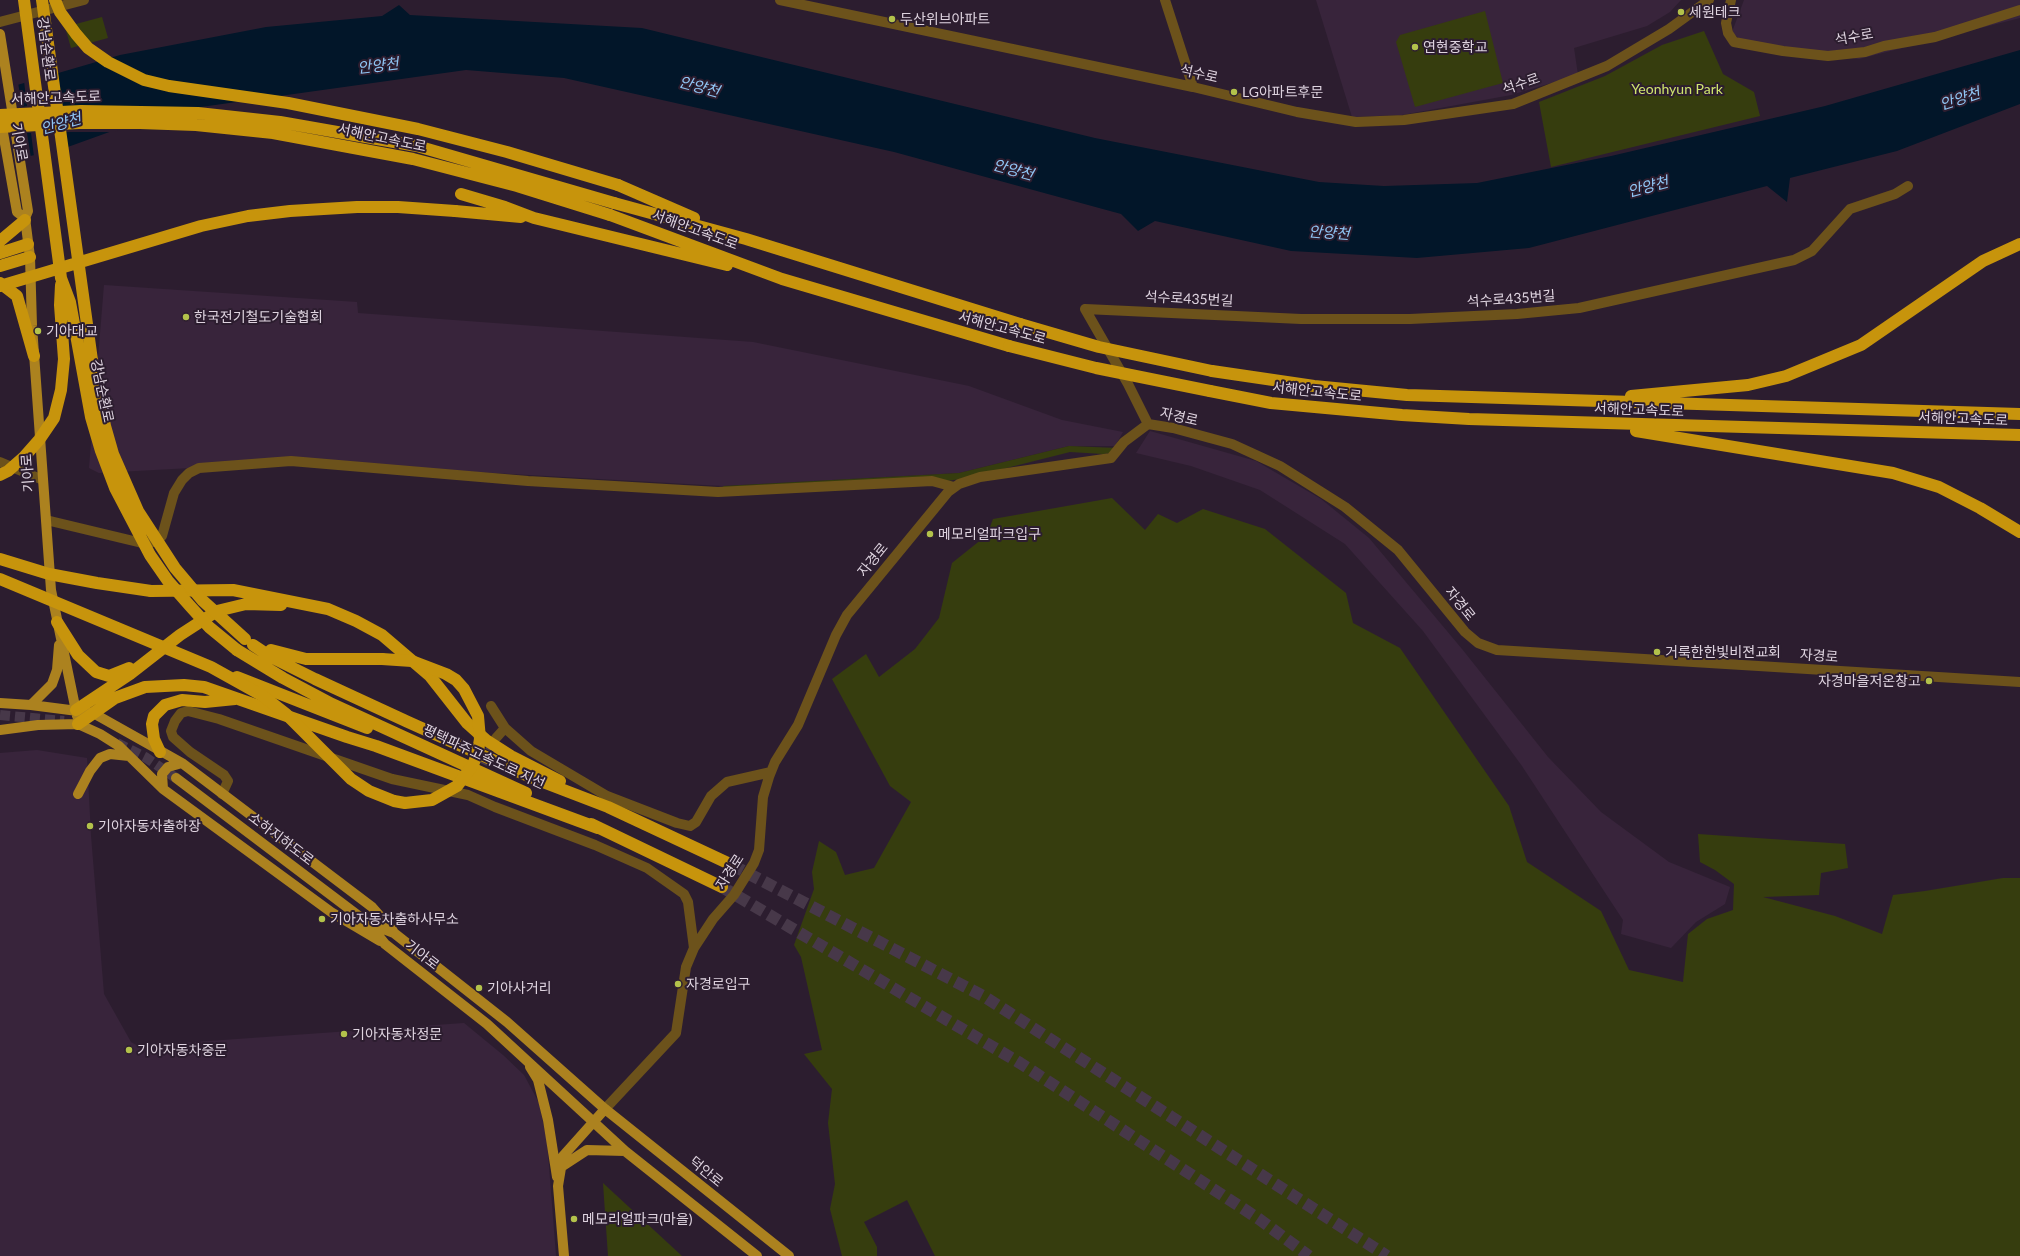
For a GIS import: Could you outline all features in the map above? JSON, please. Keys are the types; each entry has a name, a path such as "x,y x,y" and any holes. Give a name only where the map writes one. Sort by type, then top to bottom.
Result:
{"highway":[{"name":"강남순환로","path":"24,0 62,278 70,302 91,417 101,451 115,488 150,555 168,581 210,627 237,650"},
{"name":"강남순환로","path":"42,0 92,360 103,419 113,454 138,511 175,568 202,600 249,642"},
{"path":"55,0 68,23 88,48 108,62 144,80 169,86 288,103 418,129 507,152 618,185 746,239"},
{"name":"서해안고속도로","path":"0,115 81,111 198,114 280,122 417,146 614,203 746,239 1099,347 1212,371 1314,386 1379,393 1586,401 2020,414"},
{"name":"서해안고속도로","path":"0,127 79,123 196,125 273,133 413,159 517,186 610,215 782,279 1009,346 1096,368 1271,403 1402,415 1591,423 2020,435"},
{"path":"461,194 505,207 534,218 782,279"},
{"path":"0,284 201,226 248,216 290,211 357,207 398,207 534,218"},
{"path":"0,241 24,215"},
{"path":"0,253 28,244"},
{"path":"1586,401 1748,385 1786,376 1861,345 1982,261 2020,244"},
{"path":"0,266 30,257"},
{"path":"0,475 8,471 24,457 39,440 54,418 61,390 64,359 60,306 62,278"},
{"path":"0,284 17,296 34,356"},
{"path":"1591,423 1893,473 1939,487 1980,508 2020,532"},
{"path":"0,559 49,574 97,584 151,591 233,590 328,609 382,635 405,653 430,676 467,723 486,740 510,756 608,807"},
{"path":"0,579 211,667 331,714 380,733 405,737"},
{"path":"76,710 130,674 154,654 217,610 246,604 290,605 328,609"},
{"path":"57,622 78,655 96,672 109,676 122,672 154,654"},
{"path":"211,667 263,696 286,714 352,779 369,791 394,801 405,803 432,800 457,786 473,765 480,739 478,716 464,689 456,680 446,674 412,661 382,659 306,659 249,642"},
{"name":"평택파주고속도로 지선","path":"249,642 271,657 408,722 535,779 608,807 732,865"},
{"name":"평택파주고속도로 지선","path":"237,650 282,678 332,704 722,887"},
{"path":"78,724 115,698 145,687 164,685 204,687 376,746 598,828"},
{"path":"160,752 154,739 152,724 154,716 165,705 182,700 205,702 236,699"}],"main road":[{"name":"기아로","path":"0,34 30,257 34,356 51,590 78,724"},
{"name":"기아로","path":"0,115 24,215"},
{"path":"31,705 52,684 56,670 60,640"},
{"path":"0,703 31,705 93,713 182,764 372,908 394,933"},
{"path":"0,730 38,725 78,724 100,734 119,746 163,789 331,912 385,944"},
{"path":"78,794 90,771 100,758 110,754 129,756"},
{"path":"163,789 162,774 168,767 175,764 182,764"},
{"name":"소하지하도로","path":"176,778 368,923"},
{"name":"기아로","path":"368,923 394,933 507,1022 606,1109"},
{"name":"기아로","path":"368,923 385,944 487,1024 594,1122"},
{"path":"524,1057 538,1080 548,1120 558,1186 564,1256"},
{"path":"558,1186 564,1156 606,1109"},
{"name":"덕안로","path":"606,1109 789,1256"},
{"path":"594,1122 625,1151 757,1256"},
{"path":"561,1167 587,1150 625,1151"}],"street":[{"path":"0,22 84,0"},
{"name":"석수로","path":"780,0 1193,87 1297,112 1356,122 1404,120 1513,104 1607,66 1670,29 1709,0"},
{"path":"1166,0 1193,87"},
{"name":"석수로","path":"1731,0 1726,23 1728,33 1734,42 1783,51 1828,56 1865,52 1884,46 1935,37 2020,10"},
{"name":"석수로435번길","path":"1148,424 1128,384 1085,309 1301,319 1410,319 1517,314 1579,308 1794,260 1812,251 1850,209 1895,194 1908,186"},
{"name":"자경로","path":"606,1109 676,1033 686,967 694,948 713,919 734,895 754,863 759,850 763,797 771,772 775,762 798,725 836,635 847,615 948,492 954,487 980,477 1111,458 1124,442 1148,424 1172,428 1232,444 1280,466 1345,506 1398,550 1465,632 1478,643 1497,650 2020,682"},
{"path":"46,520 142,543 153,542 162,536 174,493 189,472 199,468 291,461 528,482 718,492 932,481 954,487"},
{"path":"0,462 43,480"},
{"path":"491,706 505,728 532,751 607,796 677,823 690,826 696,822 711,796 728,782 771,772"},
{"path":"222,794 228,781 224,775 190,752 173,737 171,732 175,721 181,713 188,711 219,718 392,779 470,791 496,807 595,845 647,868 684,894 688,902 694,948"},
{"path":"496,738 505,728"}],"shaded area":[{"name":"연현중학교","path":"1316,0 1681,0 1670,12 1647,26 1574,48 1578,75 1511,95 1402,115 1352,117"},
{"path":"1744,0 2020,0 2020,18 1859,59 1743,42 1732,32"},
{"path":"104,285 357,302 358,313 753,342 969,386 1062,420 1123,432 1115,446 1069,446 959,473 723,486 300,462 99,473 89,468"},
{"path":"1150,431 1256,461 1321,499 1369,538 1462,649 1548,757 1601,812 1669,862 1730,887 1725,904 1696,922 1671,948 1621,934 1623,920 1522,766 1423,631 1345,544 1260,490 1191,466 1136,453"},
{"path":"37,750 87,758 91,836 104,994 131,1042 138,1046 464,1023 503,1055 524,1075 539,1103 547,1141 556,1256 0,1256 0,753"}],"green space":[{"path":"1485,11 1503,83 1415,107 1396,42 1400,35"},
{"path":"102,17 108,38 71,48 65,27"},
{"name":"Yeonhyun Park","path":"1704,31 1723,74 1754,92 1760,116 1551,167 1539,102 1605,76 1662,45"},
{"path":"1069,446 1117,448 1111,453 1103,454 1070,452 967,478 947,481 725,493 723,486 959,473"},
{"path":"1112,498 1145,530 1158,514 1177,523 1203,509 1265,529 1346,593 1353,623 1400,648 1509,806 1527,862 1601,911 1629,970 1683,982 1688,934 1707,919 1733,910 1734,884 1715,870 1700,862 1698,834 1845,844 1848,868 1821,873 1819,895 1763,897 1835,916 1882,934 1893,895 2003,878 2020,878 2020,1256 935,1256 907,1200 864,1222 877,1247 877,1256 842,1256 830,1209 835,1184 828,1123 832,1089 804,1054 822,1050 801,957 794,945 814,889 812,872 819,841 836,852 845,875 874,868 911,802 890,786 832,679 866,654 879,677 915,649 939,618 952,563 987,535 993,519"},
{"path":"603,1183 682,1256 608,1256"}],"water":[{"name":"안양천","path":"399,5 410,15 642,28 1095,138 1319,182 1384,186 1477,183 1611,156 1825,106 2020,50 2020,104 1897,151 1790,178 1787,202 1767,186 1529,248 1417,258 1291,251 1155,221 1138,231 1121,214 894,152 564,78 466,70 165,112 65,148 0,163 0,90 120,55 266,27 382,16"}],"pier":[{"path":"56,71 62,106 165,114 115,132 65,132 65,150 34,157 31,133 27,133 31,158 0,165 0,88 18,82 22,107 27,106 24,81"}],"tunnel":[{"path":"0,715 64,721"},
{"path":"477,778 496,738"},
{"path":"117,743 145,757 176,778"},
{"path":"732,865 985,997 1387,1256"},
{"path":"722,887 1020,1063 1259,1219 1309,1256"}],"place":[{"name":"세원테크","path":"1681,12"},
{"name":"두산위브아파트","path":"892,19"},
{"name":"연현중학교","path":"1415,47"},
{"name":"LG아파트후문","path":"1234,92"},
{"name":"한국전기철도기술협회","path":"186,317"},
{"name":"기아대교","path":"38,331"},
{"name":"메모리얼파크입구","path":"930,534"},
{"name":"거룩한한빛비젼교회","path":"1657,652"},
{"name":"자경마을저온창고","path":"1929,681"},
{"name":"기아자동차출하장","path":"90,826"},
{"name":"기아자동차출하사무소","path":"322,919"},
{"name":"자경로입구","path":"678,984"},
{"name":"기아사거리","path":"479,988"},
{"name":"기아자동차정문","path":"344,1034"},
{"name":"기아자동차중문","path":"129,1050"},
{"name":"메모리얼파크(마을)","path":"574,1219"}]}
